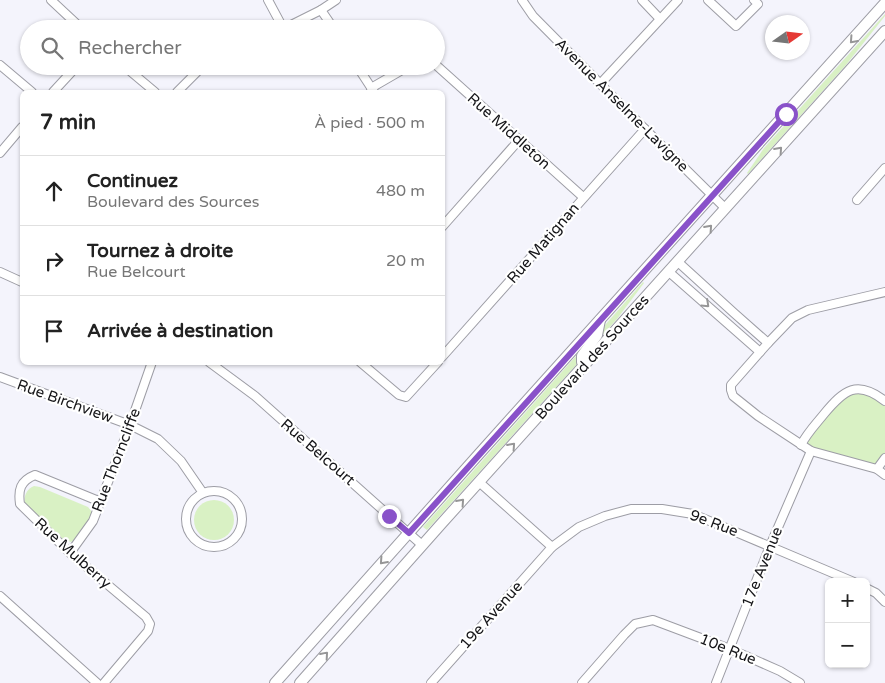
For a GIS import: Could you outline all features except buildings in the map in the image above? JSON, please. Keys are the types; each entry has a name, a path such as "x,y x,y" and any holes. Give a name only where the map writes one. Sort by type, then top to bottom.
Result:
{"main road":[{"name":"Boulevard des Sources","path":"275,683 885,3"},
{"name":"Boulevard des Sources","path":"300,683 885,31"},
{"path":"584,365 582,356 596,337 600,319"}],"street":[{"path":"51,0 72,20"},
{"path":"268,0 278,20"},
{"path":"301,20 322,10 336,0"},
{"name":"Avenue Anselme-Lavigne","path":"522,0 533,16 726,208"},
{"path":"642,0 660,19"},
{"path":"601,84 678,0"},
{"path":"708,0 736,26 758,4 754,0"},
{"path":"322,10 328,20"},
{"path":"0,66 30,90"},
{"name":"Rue Middleton","path":"445,73 583,197"},
{"path":"55,90 69,75"},
{"path":"135,75 153,90"},
{"path":"179,90 194,75"},
{"path":"363,75 372,90 395,75"},
{"name":"Rue Matignan","path":"445,354 644,128"},
{"path":"0,153 20,129"},
{"path":"445,224 519,140"},
{"path":"857,200 885,168"},
{"path":"678,262 768,343"},
{"path":"0,272 20,281"},
{"path":"670,272 760,352"},
{"path":"885,292 808,310 792,318 731,385 733,396 758,416 811,451 877,469 885,475"},
{"name":"Rue Thorncliffe","path":"70,553 93,521 151,365"},
{"name":"Rue Belcourt","path":"213,365 255,396 422,545"},
{"path":"364,365 399,395 406,396 435,365"},
{"name":"Rue Birchview","path":"0,377 130,425 158,439 181,461 203,493"},
{"path":"801,445 811,429 844,393 852,390 870,390 885,401"},
{"name":"17e Avenue","path":"716,683 770,546 811,451"},
{"path":"877,469 885,458"},
{"name":"Rue Mulberry","path":"101,502 35,475 27,478 20,486 20,504 70,553 146,617 150,624 148,631 104,683"},
{"path":"479,482 552,547"},
{"path":"221,492 236,501 240,509 241,527 237,535 223,546 204,546 196,541 186,524 189,506 195,498 203,493 221,492"},
{"name":"9e Rue","path":"552,547 579,527 605,516 631,509 662,509 693,514 845,578"},
{"name":"19e Avenue","path":"431,683 552,547"},
{"path":"870,590 885,602"},
{"path":"0,596 97,683"},
{"name":"10e Rue","path":"582,683 635,624 653,620 730,649 780,671 800,683"}],"green space":[{"path":"885,14 846,65 748,174 764,148"},
{"path":"643,282 617,319 598,340 605,325"},
{"path":"576,356 577,364 427,530 423,527"},
{"path":"866,390 885,399 885,460 877,469 801,445 835,402 848,394"},
{"path":"34,486 88,507 92,512 92,515 74,540 71,542 64,540 25,504 26,493"},
{"path":"218,500 225,503 231,509 234,520 233,528 225,537 218,540 210,540 203,537 195,528 194,516 197,509 206,501"}],"route":[{"path":"389,516 409,533 478,454 786,114"}]}
